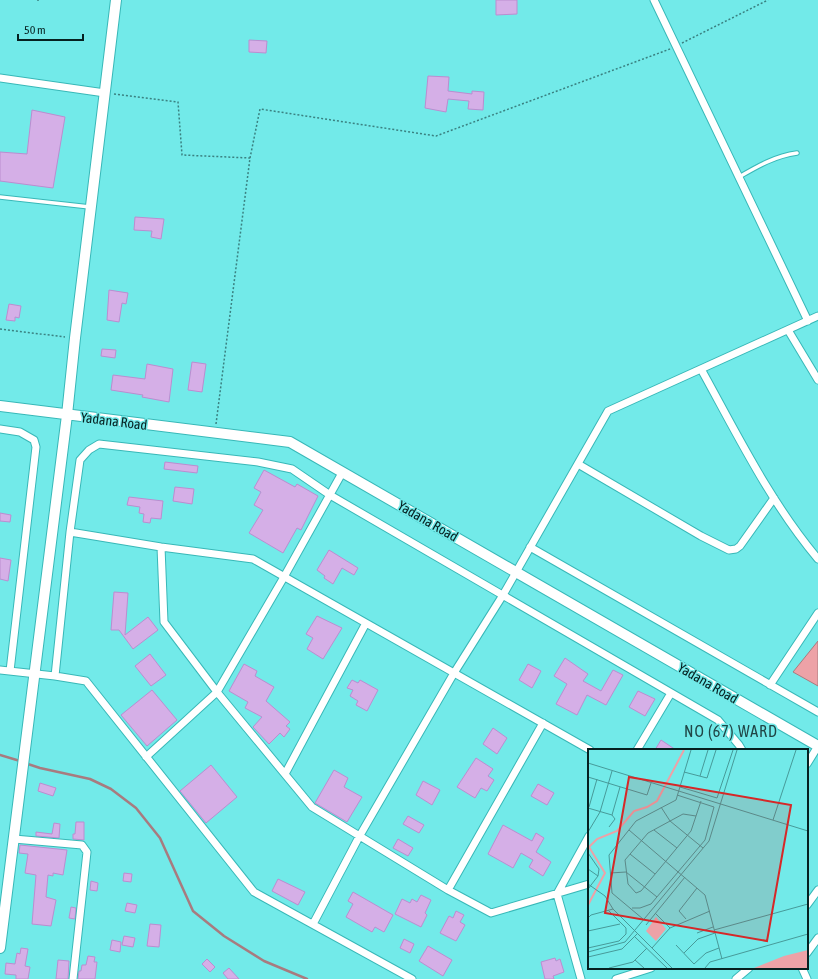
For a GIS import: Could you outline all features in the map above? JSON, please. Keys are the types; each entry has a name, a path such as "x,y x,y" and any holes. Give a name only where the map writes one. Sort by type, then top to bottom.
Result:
{"street":[{"path":"0,948 67,415 116,0"},
{"path":"654,0 738,178 808,321"},
{"path":"0,78 105,93"},
{"path":"313,924 359,837 454,673 503,595 608,411 818,316"},
{"path":"788,330 818,380"},
{"path":"701,369 774,498 798,534 818,559"},
{"name":"Yadana Road","path":"0,406 215,434 290,442 818,746"},
{"path":"0,430 20,432 34,440 36,447 10,671"},
{"path":"55,676 70,532 80,460 89,450 99,444 258,462 292,468 330,495 718,720 741,749"},
{"path":"578,464 701,536 729,550 736,549 740,546 774,498"},
{"path":"146,757 217,692 284,578 342,472"},
{"path":"70,532 161,547 253,559 284,578 588,749"},
{"path":"161,547 164,622 217,692 312,807 448,890 491,913 588,884"},
{"path":"530,547 818,712"},
{"path":"770,685 818,613"},
{"path":"285,774 366,623"},
{"path":"0,670 55,676 86,682 254,892 412,979"},
{"path":"639,749 671,693"},
{"path":"448,890 543,723"},
{"path":"808,762 818,746"},
{"path":"581,979 557,894 588,838"},
{"path":"14,839 82,845 87,852 74,979"},
{"path":"808,904 818,890"},
{"path":"808,952 818,938"},
{"path":"616,979 648,969"},
{"path":"736,979 748,969"},
{"path":"802,969 807,979"}],"lane":[{"path":"738,178 772,160 784,155 797,153"},
{"path":"0,197 91,208"}],"path":[{"path":"215,434 250,158 260,109 436,136 676,46 768,0"},
{"path":"105,93 178,102 182,156 250,158"},
{"path":"0,329 75,338"}],"shaded area":[{"path":"818,641 818,686 793,672"}],"building":[{"path":"496,0 517,0 517,14 496,15"},
{"path":"249,40 267,41 266,53 249,52"},
{"path":"428,76 449,77 448,91 472,94 472,91 484,92 483,110 468,109 469,101 448,99 446,112 425,108"},
{"path":"32,110 65,117 53,188 0,181 0,152 27,154"},
{"path":"135,217 164,219 161,239 151,237 152,231 134,230"},
{"path":"109,290 128,293 126,304 122,303 119,322 107,320"},
{"path":"9,304 21,306 19,318 15,317 15,321 6,320"},
{"path":"102,349 116,350 115,358 101,356"},
{"path":"192,362 206,364 202,392 188,390"},
{"path":"147,364 173,369 169,402 142,397 143,395 111,390 113,375 145,379"},
{"path":"165,462 198,466 197,473 164,469"},
{"path":"264,470 295,487 297,484 318,496 301,530 297,528 283,553 249,533 263,510 254,505 261,492 254,488"},
{"path":"175,487 194,489 192,504 173,501"},
{"path":"129,497 163,501 161,519 151,518 150,523 143,522 144,514 139,513 140,507 127,505"},
{"path":"0,513 11,515 10,522 0,521"},
{"path":"329,550 358,568 354,575 342,568 333,584 324,578 325,576 317,570"},
{"path":"0,558 11,560 8,581 0,579"},
{"path":"114,592 128,593 125,635 148,617 158,630 133,649 119,630 111,630"},
{"path":"317,616 342,628 323,659 307,649 313,638 306,634"},
{"path":"150,654 166,675 151,686 135,666"},
{"path":"565,658 588,674 583,681 601,691 613,670 623,675 606,705 587,695 577,715 556,704 567,684 554,676"},
{"path":"244,664 257,671 255,676 274,687 266,701 290,722 286,726 290,729 284,737 280,733 269,744 253,727 262,717 245,708 248,702 229,691"},
{"path":"528,664 541,671 532,688 519,680"},
{"path":"352,680 358,683 360,680 378,690 367,711 356,705 358,701 350,696 353,690 347,688"},
{"path":"152,690 177,720 147,746 121,715"},
{"path":"638,691 655,699 645,716 629,707"},
{"path":"493,728 507,738 497,754 483,744"},
{"path":"661,740 674,749 656,749"},
{"path":"476,758 493,769 488,776 494,780 487,791 481,788 475,798 457,787"},
{"path":"211,765 237,797 206,823 180,791"},
{"path":"334,770 348,778 344,787 362,797 347,822 315,803"},
{"path":"423,781 440,790 432,805 416,795"},
{"path":"40,783 56,788 53,796 38,791"},
{"path":"538,784 554,793 547,805 531,796"},
{"path":"408,816 424,825 419,833 403,824"},
{"path":"76,822 84,822 84,840 73,839"},
{"path":"54,823 60,824 59,838 36,836 36,832 52,834"},
{"path":"503,825 532,841 536,833 544,838 536,852 551,862 543,876 529,867 533,860 521,853 513,868 488,854"},
{"path":"398,839 413,848 408,856 393,848"},
{"path":"20,845 67,850 63,875 53,873 53,876 48,875 46,897 56,900 51,926 32,924 36,875 25,873 28,854 19,853"},
{"path":"124,873 132,874 131,882 123,881"},
{"path":"278,879 305,892 298,905 272,891"},
{"path":"91,881 98,883 97,891 90,890"},
{"path":"353,892 393,915 384,932 375,927 372,932 346,917 353,904 348,901"},
{"path":"421,895 431,900 425,913 427,915 421,927 395,914 402,899 410,903 412,899 417,902"},
{"path":"127,903 137,905 135,913 125,911"},
{"path":"71,907 76,908 75,919 69,918"},
{"path":"456,911 464,915 460,922 465,925 456,941 440,933 449,916 453,918"},
{"path":"150,924 161,925 159,947 147,946"},
{"path":"124,936 135,938 133,947 122,945"},
{"path":"404,939 414,944 410,953 400,948"},
{"path":"112,940 121,942 120,952 110,950"},
{"path":"428,946 452,960 443,976 419,961"},
{"path":"21,948 28,949 25,966 30,967 28,979 16,979 16,975 5,974 6,963 15,964 17,953 20,954"},
{"path":"88,956 95,957 94,962 97,962 95,979 78,979 79,971 81,971 82,965 86,965"},
{"path":"555,958 556,961 560,959 564,972 553,976 554,979 545,979 541,962"},
{"path":"207,959 215,967 210,972 202,964"},
{"path":"58,960 69,961 68,979 56,979"},
{"path":"229,968 239,979 228,979 223,973"}],"waterway":[{"path":"0,755 20,761"},
{"path":"25,763 40,768 90,779 111,789 136,808 160,838 193,911 224,936 264,961 307,979"}],"district":[{"name":"NO (67) WARD","path":"731,731"}]}
